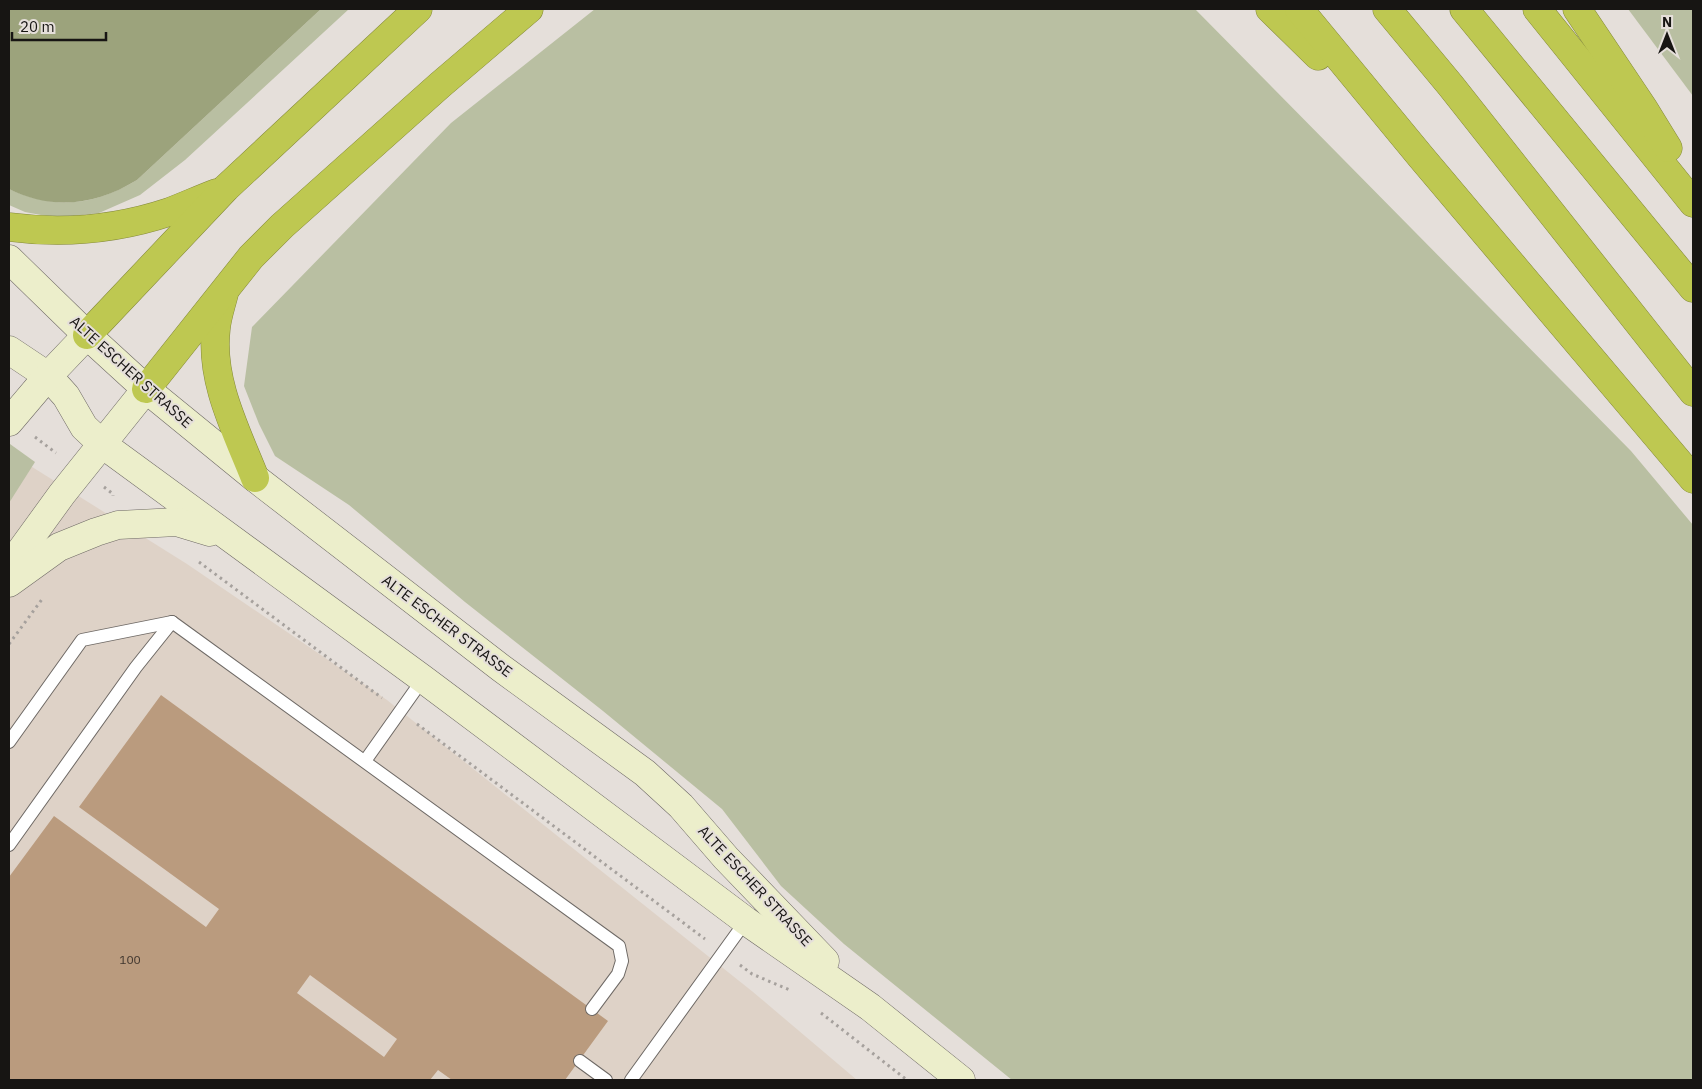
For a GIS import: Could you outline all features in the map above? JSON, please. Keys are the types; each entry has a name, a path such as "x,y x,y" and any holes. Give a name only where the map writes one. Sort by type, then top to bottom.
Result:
{"highway":[{"path":"87,335 226,188 418,9"},
{"path":"146,389 251,256 440,85 530,9"},
{"path":"1270,9 1421,157"},
{"path":"1299,9 1421,157 1693,479"},
{"path":"1387,9 1451,86 1693,392"},
{"path":"1464,9 1693,288"},
{"path":"1537,9 1693,203"},
{"path":"1577,9 1644,109 1693,190"},
{"path":"9,227 32,230 72,230 115,225 168,212 226,188"},
{"path":"224,290 216,329 216,364 222,394 254,478"}],"street":[{"name":"ALTE ESCHER STRASSE","path":"9,259 146,389 254,478 501,668 645,773 681,806 726,858 870,1007"},
{"path":"9,422 48,376 87,335"},
{"name":"ALTE ESCHER STRASSE","path":"9,350 48,376 66,396 84,427 102,444 422,679 746,921 870,1007 961,1080"},
{"path":"9,567 62,494 146,389"},
{"path":"9,583 59,547 118,525 177,522 229,538"}],"lane":[{"path":"9,845 136,667 172,622"},
{"path":"9,742 82,640 172,622 618,946 622,961 618,974 592,1009"},
{"path":"364,761 422,679"},
{"path":"631,1080 764,897"},
{"path":"580,1061 606,1080"}],"path":[{"path":"197,560 752,974 797,994"},
{"path":"9,644 44,596"},
{"path":"820,1012 907,1080"}],"shaded area":[{"path":"21,460 187,564 387,700 753,992 857,1080 9,1080 9,470"}],"green space":[{"path":"9,9 321,9 137,180 106,195 90,200 58,202 25,196 9,189"},
{"path":"321,9 349,9 185,160 140,195 99,213 57,218 25,212 9,205 9,189 43,200 74,202 90,200 105,195 137,180"},
{"path":"595,9 1195,9 1631,451 1693,525 1693,1080 1012,1080 844,944 781,886 722,809 603,711 465,602 349,505 275,456 259,424 244,386 252,327 451,123"},
{"path":"1628,9 1693,9 1693,96"},
{"path":"10,444 35,462 9,503 9,446"}],"building":[{"path":"161,695 608,1021 565,1080 452,1080 438,1070 430,1080 9,1080 9,877 54,816 206,927 219,909 79,807","holes":["310,975 397,1039 384,1057 297,993"]}]}
